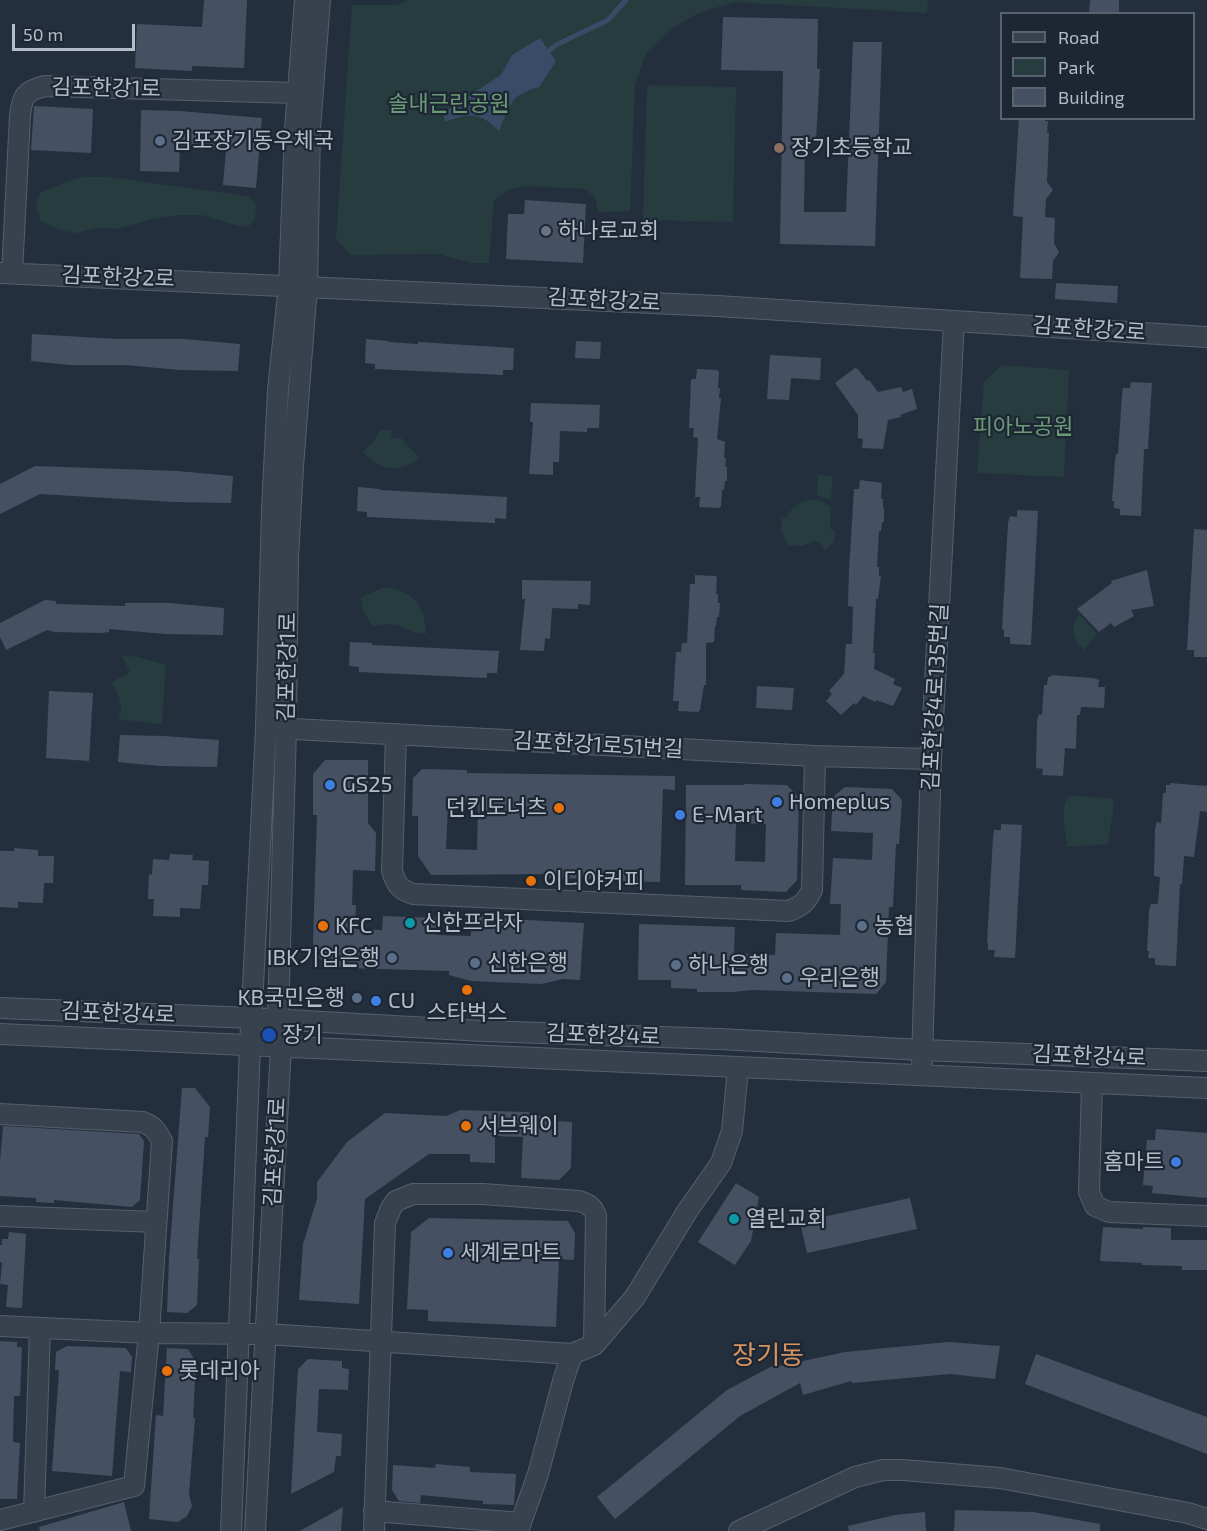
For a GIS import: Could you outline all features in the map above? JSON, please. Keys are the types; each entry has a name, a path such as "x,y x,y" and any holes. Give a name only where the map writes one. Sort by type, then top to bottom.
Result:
{"street":[{"name":"김포한강1로","path":"255,1531 281,1047 278,1019 289,545 296,424 297,93 305,0"},
{"name":"김포한강1로","path":"226,1530 240,1334 278,390 298,285 320,0"},
{"name":"김포한강1로","path":"6,273 21,101 27,93 45,86 297,93"},
{"name":"김포한강2로","path":"6,273 717,306 1207,337"},
{"name":"김포한강4로135번길","path":"921,1074 931,759 954,321"},
{"name":"김포한강1로51번길","path":"266,728 815,756 931,759"},
{"path":"396,734 392,871 396,883 404,891 413,894 788,911 800,907 812,890 815,756"},
{"name":"김포한강4로","path":"0,1008 1207,1061"},
{"name":"김포한강4로","path":"0,1034 1207,1088"},
{"path":"0,1326 149,1333 266,1334 572,1354 594,1345 635,1297 688,1210 721,1163 732,1131 738,1068"},
{"name":"김포한강4로","path":"1092,1083 1089,1192 1095,1206 1109,1212 1207,1216"},
{"path":"0,1114 143,1122 158,1131 162,1141 149,1333 134,1486 0,1520"},
{"path":"374,1531 385,1223 390,1208 396,1201 413,1194 482,1194 579,1201 588,1204 593,1209 596,1225 594,1345"},
{"path":"0,1216 156,1222"},
{"path":"34,1512 40,1328"},
{"path":"374,1511 519,1527 538,1474 572,1354"},
{"path":"739,1531 855,1477 883,1470 1000,1478 1188,1513 1207,1519"}],"green space":[{"name":"솔내근린공원","path":"408,0 928,0 927,13 735,2 699,13 670,29 646,53 635,85 630,211 598,212 595,197 585,189 526,186 508,190 494,200 489,263 471,263 439,254 351,255 336,239 352,5 397,5"},
{"path":"647,85 736,87 733,222 643,220"},
{"path":"84,177 108,177 248,196 257,206 254,220 249,226 241,227 202,215 179,215 116,229 97,228 77,233 59,230 41,221 36,206 40,193"},
{"name":"피아노공원","path":"1002,365 1069,370 1064,477 977,473 984,382"},
{"path":"380,430 392,430 391,438 401,438 420,458 398,468 376,463 363,452 374,441"},
{"path":"818,475 833,476 831,500 817,495"},
{"path":"809,500 821,501 831,507 830,529 835,530 834,542 824,551 820,542 813,541 803,546 788,545 781,531 782,518 786,518 798,504"},
{"path":"382,588 401,591 415,600 423,615 426,634 395,625 372,626 363,610 361,597"},
{"path":"1079,614 1097,634 1084,650 1077,642 1073,629"},
{"path":"121,654 129,658 130,655 166,665 162,724 118,719 121,705 112,682 130,672"},
{"path":"1068,796 1113,798 1108,844 1067,847 1063,815"}],"water":[{"path":"540,38 556,61 539,87 516,97 499,131 486,120 474,116 445,122 443,113 501,75 512,55"}],"building":[{"path":"204,0 247,0 244,68 192,66 192,71 135,68 137,24 202,27"},
{"path":"1090,0 1119,0 1119,12 1089,12"},
{"path":"723,17 818,19 817,69 820,69 816,140 805,140 804,212 846,212 853,42 882,42 875,246 780,244 783,71 721,70"},
{"path":"34,106 93,109 91,153 31,150"},
{"path":"141,110 262,118 256,188 223,185 226,150 180,147 179,172 140,171"},
{"path":"1019,120 1048,121 1047,182 1053,190 1046,199 1045,217 1055,218 1054,243 1059,252 1053,261 1052,279 1020,278 1023,217 1013,216"},
{"name":"하나로교회","path":"525,200 586,204 583,263 506,259 508,214 524,214"},
{"path":"1056,283 1118,286 1117,303 1055,299"},
{"path":"32,334 117,339 184,339 240,344 238,371 180,370 125,365 70,365 31,361"},
{"path":"366,339 418,344 418,342 514,348 513,370 503,370 503,375 375,369 375,364 365,363"},
{"path":"576,341 601,342 600,359 575,358"},
{"path":"770,355 821,358 820,380 791,378 789,400 767,399"},
{"path":"855,368 867,381 869,380 878,392 901,387 903,392 912,389 917,409 900,415 901,417 888,420 883,449 862,448 863,439 858,438 858,415 835,383"},
{"path":"697,369 719,372 718,388 720,388 719,398 721,398 717,439 725,442 724,458 726,458 727,481 722,490 719,508 699,507 700,497 695,497 698,438 693,437 694,428 689,428 691,379 696,379"},
{"path":"1131,382 1152,383 1148,449 1144,449 1141,516 1120,515 1120,509 1114,508 1114,501 1112,501 1123,388 1130,388"},
{"path":"531,403 600,405 599,428 587,428 587,432 560,431 559,462 553,462 553,475 529,474 533,422 530,422"},
{"path":"35,466 177,471 233,476 231,503 40,494 0,514 0,484"},
{"path":"860,480 882,483 881,499 883,499 884,508 884,522 879,531 877,567 879,567 879,576 881,576 878,599 876,599 874,669 895,679 893,684 902,688 893,706 876,700 875,702 863,696 856,705 854,703 841,715 826,701 832,694 829,691 844,674 846,644 852,644 853,607 848,606 849,569 854,489 859,489"},
{"path":"358,487 507,497 506,519 495,518 495,523 367,517 367,512 357,511"},
{"path":"1017,510 1038,511 1031,645 1010,644 1010,637 1004,637 1002,629 1008,523 1010,516 1017,517"},
{"path":"1194,529 1207,530 1207,657 1194,657 1194,650 1187,650"},
{"path":"1147,570 1154,606 1131,610 1134,616 1114,627 1111,623 1099,632 1077,609 1112,583 1111,581"},
{"path":"695,575 717,577 716,594 718,594 718,603 720,603 719,617 717,617 715,626 714,642 706,643 706,685 704,685 700,710 698,712 678,711 679,701 673,701 676,652 681,652 682,643 687,643 690,584 695,584"},
{"path":"522,580 591,581 590,605 578,604 578,609 552,608 550,639 545,638 544,651 520,650 525,599 522,599"},
{"path":"45,600 56,601 56,604 125,606 125,603 169,603 224,608 223,635 165,634 109,629 109,632 100,633 47,630 6,650 0,637 0,623"},
{"path":"350,642 499,651 497,673 487,673 487,678 359,672 359,667 349,666"},
{"path":"1051,675 1092,678 1099,680 1098,687 1105,687 1104,708 1081,707 1080,715 1077,715 1076,749 1065,748 1063,776 1042,775 1043,769 1036,768 1037,721 1039,714 1042,715 1044,685 1047,685 1048,677"},
{"path":"757,686 794,688 792,710 756,708"},
{"path":"49,691 93,693 89,761 46,758"},
{"path":"120,735 219,740 217,767 159,766 118,762"},
{"path":"325,760 368,760 368,823 376,833 375,871 353,870 352,905 356,905 355,929 382,930 383,916 437,918 436,935 471,936 471,914 508,916 508,919 584,923 580,980 563,979 541,984 471,981 449,975 449,971 345,968 325,964 314,951 313,940 317,815 313,815 313,774"},
{"path":"422,769 467,770 467,773 675,776 675,790 663,789 660,882 549,878 549,874 431,875 418,856 418,816 412,816 413,778","holes":["448,805 478,805 477,850 446,849"]},
{"path":"1170,783 1207,786 1207,812 1200,811 1194,857 1184,856 1182,884 1180,884 1176,966 1155,965 1155,958 1148,958 1149,951 1147,951 1149,911 1151,904 1158,904 1160,877 1154,876 1155,829 1157,822 1161,823 1163,793 1166,793 1166,785"},
{"path":"686,785 787,785 799,798 797,880 786,892 741,890 741,885 685,885","holes":["736,823 766,824 765,862 735,861"]},
{"path":"845,787 892,789 902,800 899,844 896,844 893,907 889,907 886,982 876,994 752,990 697,992 697,989 671,988 671,980 638,980 639,924 735,927 734,953 775,955 776,933 840,935 841,904 830,904 833,858 872,860 873,833 831,831 833,797"},
{"path":"1001,824 1022,825 1015,958 994,957 995,950 988,950 987,943 993,837 994,830 1001,830"},
{"path":"14,848 38,850 38,856 54,856 53,883 44,883 43,903 18,902 18,908 0,907 0,851 14,851"},
{"path":"170,854 193,855 192,860 209,861 208,885 202,885 200,909 180,908 180,917 153,916 154,899 148,899 149,874 152,875 153,859 169,860"},
{"path":"182,1088 195,1088 210,1107 208,1137 205,1137 197,1259 199,1259 197,1305 187,1313 167,1312"},
{"path":"460,1110 528,1112 556,1121 572,1122 571,1168 559,1180 521,1178 523,1137 495,1136 495,1163 470,1162 470,1154 429,1154 365,1199 359,1304 299,1300 303,1244 317,1199 317,1182 347,1142 385,1113 446,1116"},
{"path":"3,1126 139,1134 144,1141 140,1200 132,1207 54,1200 54,1203 36,1202 36,1198 0,1196"},
{"name":"홈마트","path":"1156,1129 1207,1133 1207,1198 1152,1193 1153,1186 1143,1185 1147,1140 1155,1140"},
{"name":"열린교회","path":"736,1183 759,1197 751,1241 735,1265 698,1242"},
{"path":"910,1198 917,1229 807,1253 800,1222"},
{"name":"세계로마트","path":"429,1218 568,1221 575,1233 574,1260 559,1259 556,1327 428,1321 428,1310 407,1309 411,1232"},
{"path":"1103,1227 1171,1228 1171,1240 1207,1240 1207,1270 1182,1270 1182,1266 1100,1261"},
{"path":"9,1232 26,1234 22,1308 6,1307 8,1285 0,1284 2,1263 0,1262 0,1245 2,1245 2,1239 8,1239"},
{"path":"0,1341 17,1342 17,1347 22,1347 20,1396 14,1396 13,1442 20,1443 17,1499 0,1499"},
{"path":"948,1342 1000,1346 995,1379 950,1374 852,1383 851,1381 803,1395 800,1383 740,1416 615,1519 597,1497 727,1390 778,1363 780,1366 845,1352"},
{"path":"67,1346 126,1348 132,1357 131,1372 120,1371 112,1476 52,1471 59,1370 55,1370 56,1352"},
{"path":"167,1348 188,1349 196,1362 193,1418 195,1418 189,1494 192,1506 187,1516 178,1522 149,1519 156,1415 163,1416"},
{"path":"1036,1354 1207,1417 1207,1454 1025,1384"},
{"path":"308,1359 342,1361 342,1368 349,1369 348,1390 319,1389 317,1432 342,1434 341,1456 336,1456 334,1472 291,1494 298,1369"},
{"path":"436,1464 470,1467 470,1472 516,1474 514,1505 483,1504 483,1501 421,1495 420,1503 399,1501 392,1490 393,1465 435,1468"},
{"path":"124,1502 131,1531 40,1531 39,1527"},
{"path":"343,1507 341,1531 300,1531"},
{"path":"955,1510 1033,1512 1100,1524 1100,1531 954,1531"},
{"path":"925,1512 926,1531 849,1531 848,1526 895,1515"}],"waterway":[{"path":"544,55 556,45 608,20 626,0"}],"place":[{"name":"김포장기동우체국","path":"160,141"},
{"name":"장기초등학교","path":"779,148"},
{"name":"하나로교회","path":"546,231"},
{"name":"GS25","path":"330,785"},
{"name":"Homeplus","path":"777,802"},
{"name":"던킨도너츠","path":"559,808"},
{"name":"E-Mart","path":"680,815"},
{"name":"이디야커피","path":"531,881"},
{"name":"신한프라자","path":"410,923"},
{"name":"KFC","path":"323,926"},
{"name":"농협","path":"862,926"},
{"name":"IBK기업은행","path":"392,958"},
{"name":"신한은행","path":"475,963"},
{"name":"하나은행","path":"676,965"},
{"name":"우리은행","path":"787,978"},
{"name":"스타벅스","path":"467,990"},
{"name":"KB국민은행","path":"357,998"},
{"name":"CU","path":"376,1001"},
{"name":"장기","path":"269,1035"},
{"name":"서브웨이","path":"466,1126"},
{"name":"홈마트","path":"1176,1162"},
{"name":"열린교회","path":"734,1219"},
{"name":"세계로마트","path":"448,1253"},
{"name":"롯데리아","path":"167,1371"}],"district":[{"name":"장기동","path":"768,1355"}]}
